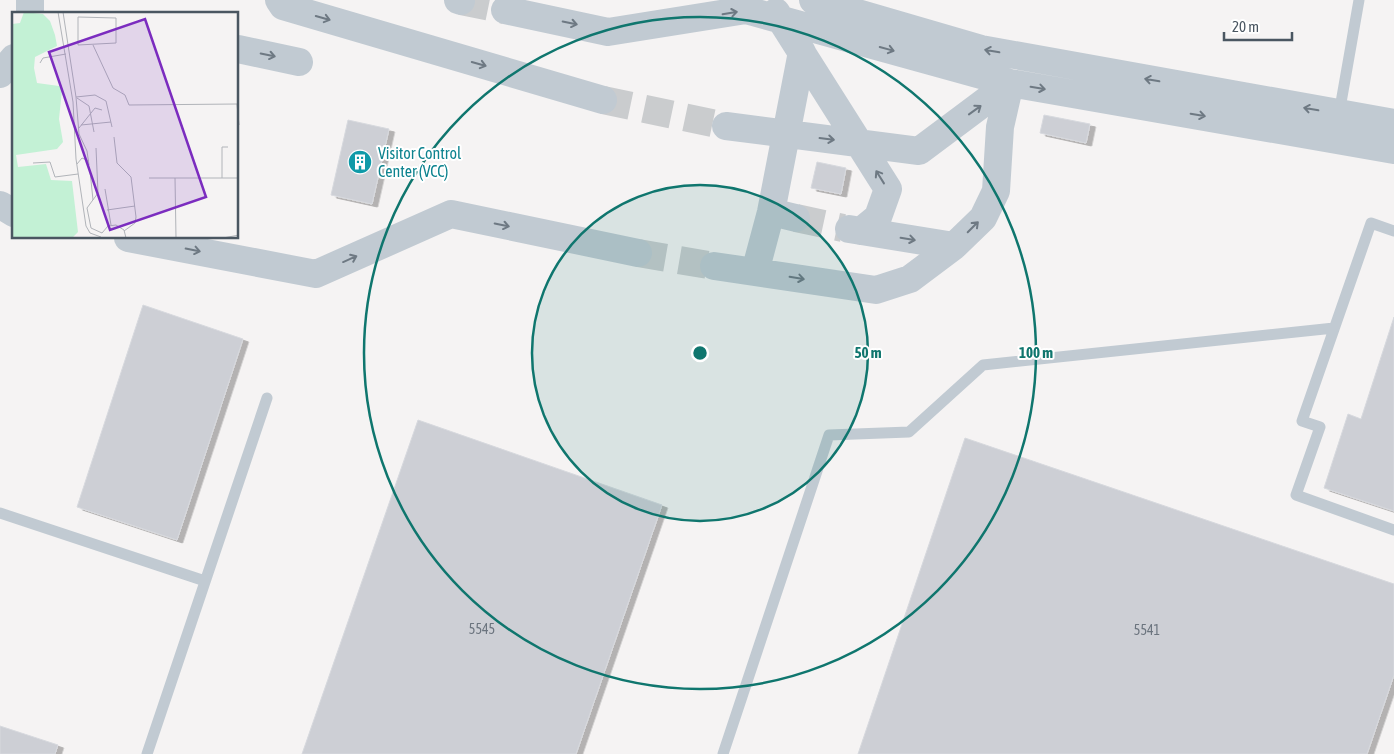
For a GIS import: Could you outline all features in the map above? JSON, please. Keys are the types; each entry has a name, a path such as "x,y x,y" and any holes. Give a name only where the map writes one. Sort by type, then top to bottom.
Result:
{"street":[{"path":"279,0 283,6 603,100"},
{"path":"531,15 554,0"},
{"path":"813,0 982,49 1394,123"},
{"path":"505,10 608,32 746,10 775,10 1010,84 1394,150"},
{"path":"775,10 888,189 878,217 852,230 954,246"},
{"path":"239,49 299,62"},
{"path":"755,272 784,215 786,134 802,52"},
{"path":"0,74 12,60"},
{"path":"726,126 919,151 1010,84"},
{"path":"714,266 876,290 910,279 954,246 982,218 996,191 1000,128 1010,84"},
{"path":"0,205 12,212"},
{"path":"133,239 316,274 451,214 638,254"}],"lane":[{"path":"1339,114 1359,0"},
{"path":"1394,231 1371,222 1302,420 1320,427 1296,496 1394,530"},
{"path":"723,754 829,435 909,432 983,365 1334,328"},
{"path":"147,754 267,398"},
{"path":"0,513 205,581"}],"building":[{"path":"1044,115 1090,124 1086,143 1040,133"},
{"name":"Visitor Control Center (VCC)","path":"348,120 389,129 372,204 331,195"},
{"path":"817,162 846,168 841,194 811,188"},
{"path":"143,305 243,339 177,540 77,507"},
{"path":"1394,317 1394,511 1324,488 1348,414 1361,419"},
{"path":"418,420 662,505 576,754 302,754"},
{"path":"965,438 1394,584 1394,675 1367,754 858,754"},
{"path":"0,726 58,745 55,754 0,754"}],"tunnel":[{"path":"461,1 505,10"},
{"path":"603,100 726,126"},
{"path":"796,218 843,228"},
{"path":"638,253 714,266"}],"place":[{"name":"Visitor Control Center (VCC)","path":"360,162"}]}
